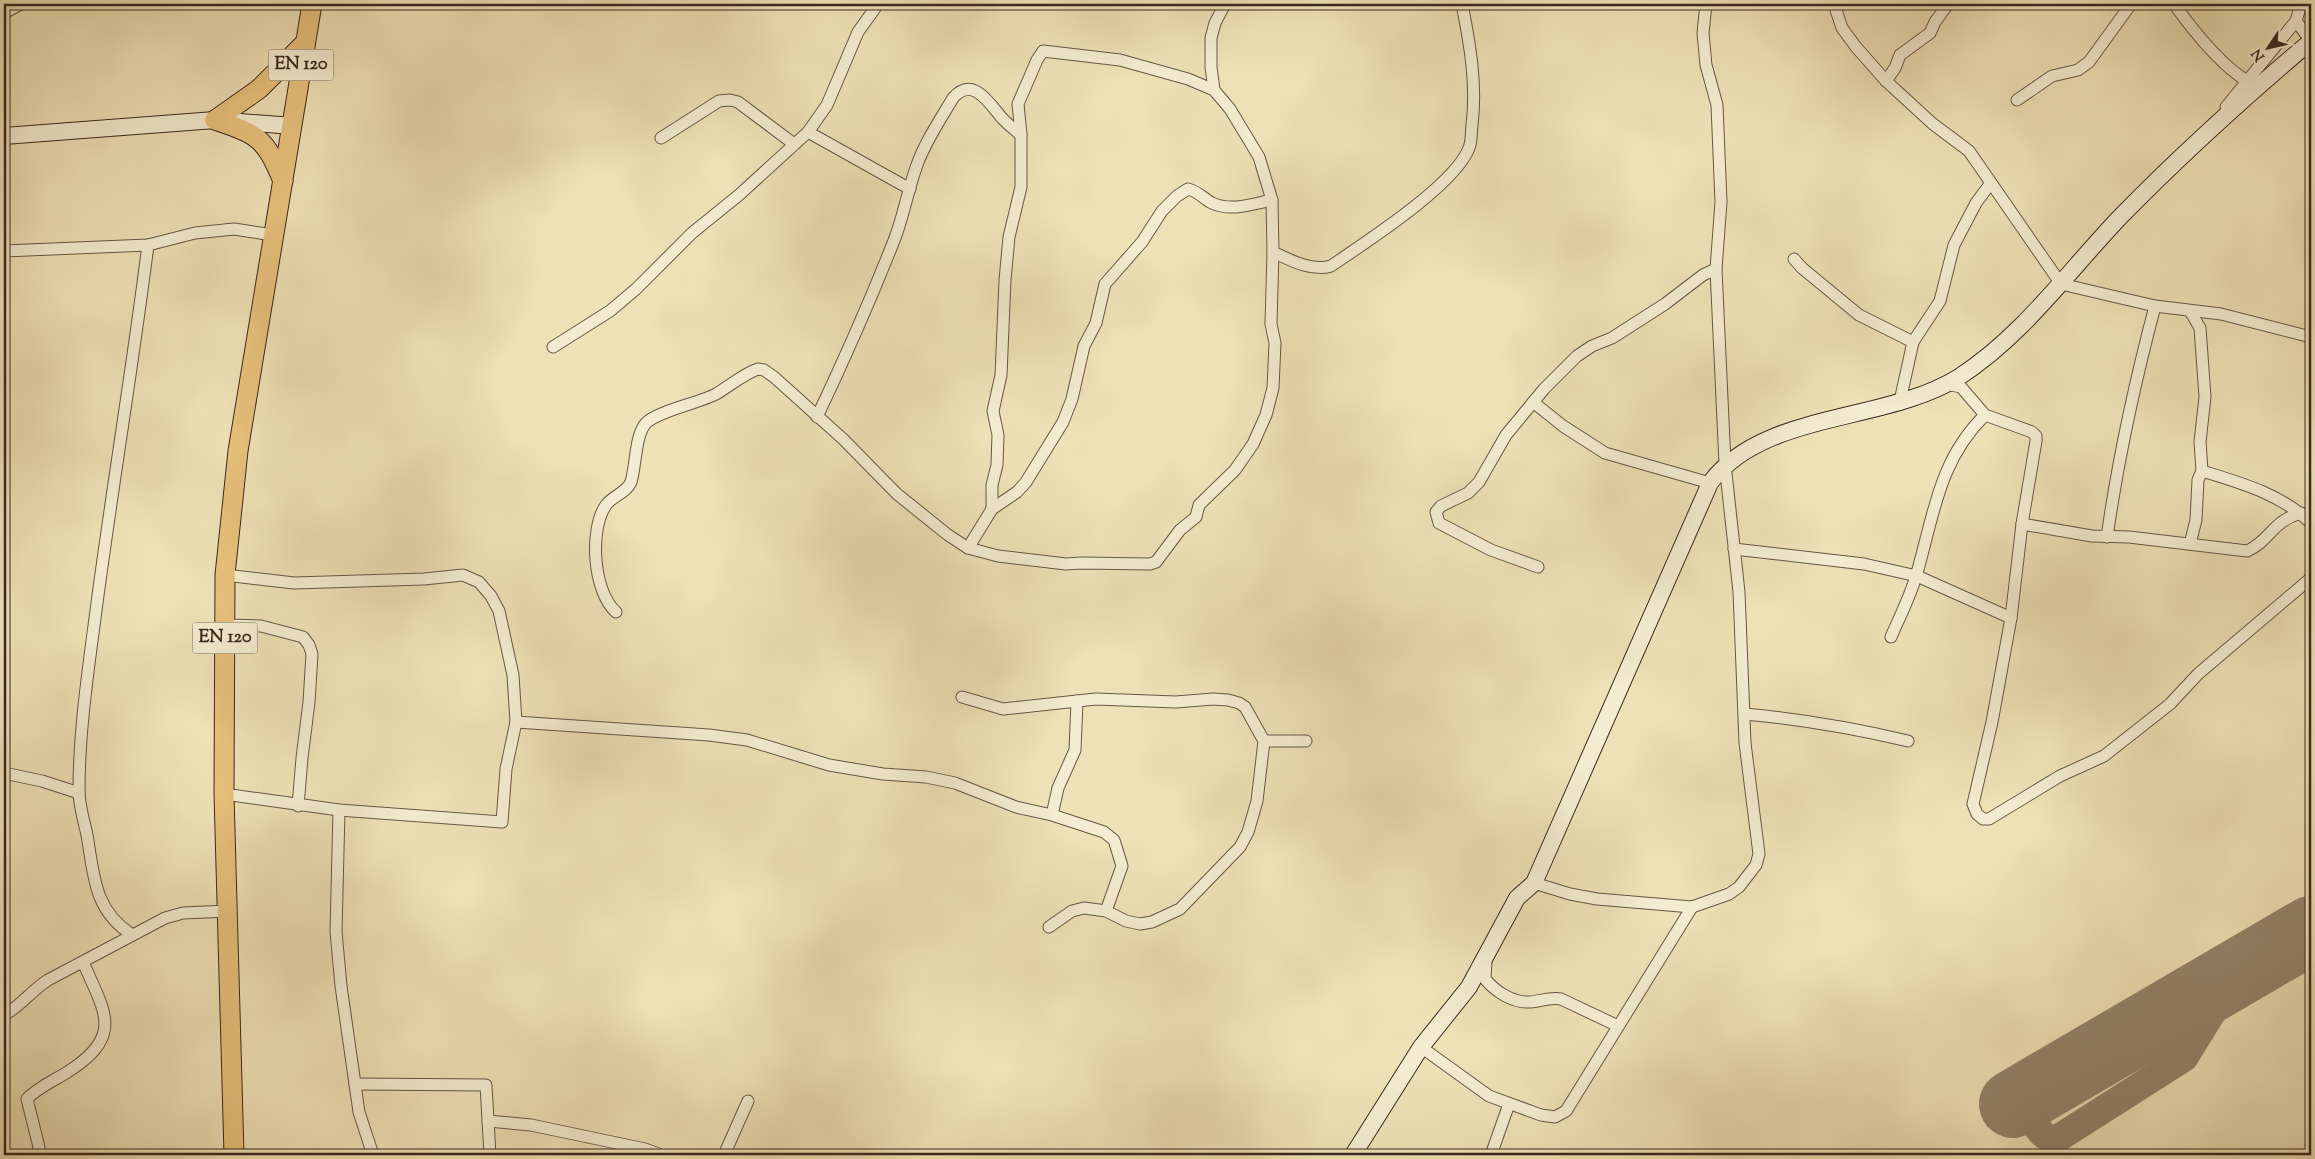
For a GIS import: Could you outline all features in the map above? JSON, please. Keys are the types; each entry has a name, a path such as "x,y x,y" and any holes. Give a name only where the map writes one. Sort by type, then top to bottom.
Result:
{"main road":[{"name":"EN 120","path":"234,1155 224,794 225,576 238,451 312,4"},
{"path":"215,120 259,89 304,44"},
{"path":"215,120 254,135 262,141 271,153 283,181"}],"street":[{"path":"4,13 21,4"},
{"path":"553,346 610,311 636,289 692,233 739,195 808,132 827,105 858,32 878,4"},
{"path":"1214,90 1211,67 1211,38 1214,23 1225,4"},
{"path":"1273,252 1303,265 1321,269 1331,266 1420,201 1450,177 1461,163 1470,146 1475,98 1471,52 1462,4"},
{"path":"1534,883 1570,894 1597,899 1692,907 1729,894 1739,887 1756,864 1759,854 1745,743 1739,592 1725,464 1716,269 1721,202 1717,105 1706,65 1703,33 1706,4"},
{"path":"1834,4 1842,28 1886,81 1926,118 1969,151 2060,284 2155,306 2221,314 2311,337"},
{"path":"1886,81 1895,68 1900,55 1930,33 1934,22 1948,4"},
{"path":"2017,100 2052,76 2078,70 2089,62 2131,4"},
{"path":"2174,4 2196,32 2235,73 2247,81"},
{"path":"2205,134 2296,22 2301,4"},
{"path":"1353,1155 1420,1047 1469,987 1517,898 1534,883 1710,483 1725,464 1754,446 1790,431 1911,399 1946,384 1974,367 2000,347 2122,215 2205,134 2311,41 2296,22"},
{"path":"616,612 612,608 601,583 595,547 596,531 602,513 608,503 630,485 636,464 639,439 645,424 654,418 716,394 758,369 769,372 843,439 897,494 948,535 968,548 998,556 1066,564 1081,562 1143,565 1156,562 1180,530 1196,517 1199,505 1235,470 1253,444 1266,415 1273,388 1275,343 1271,324 1272,200 1259,157 1230,109 1214,90 1188,79 1120,60 1042,51 1018,104 1021,135 1021,187 1009,237 1001,374 992,411 998,435 998,457 992,485 992,509"},
{"path":"817,417 879,279 906,207 923,149 959,92 966,89 976,91 1021,135"},
{"path":"661,138 719,101 730,100 738,102 794,144"},
{"path":"4,136 215,120 293,126"},
{"path":"808,132 910,189"},
{"path":"1900,401 1913,342 1940,301 1954,245 1976,203 1990,184"},
{"path":"968,548 992,509 1017,492 1063,422 1072,400 1084,346 1096,323 1105,284 1142,242 1162,211 1177,196 1188,189 1197,192 1215,205 1239,207 1272,200"},
{"path":"4,251 148,245 194,233 234,229 273,236"},
{"path":"131,934 117,925 107,913 96,890 79,793 85,697 148,245"},
{"path":"1794,259 1802,268 1858,315 1913,342"},
{"path":"1538,567 1473,542 1439,523 1436,512 1441,506 1468,493 1479,482 1506,435 1533,402 1576,356 1592,346 1612,338 1665,304 1703,274 1716,269"},
{"path":"2106,537 2132,392 2155,306"},
{"path":"2190,311 2200,328 2205,397 2200,442 2202,471 2198,480 2196,520 2190,544"},
{"path":"1946,384 1965,390 1985,415 2032,432 2036,436 2022,524 2012,618 1990,731 1973,804 1977,814 1983,819 1989,818 2060,776 2104,756 2170,704 2198,674 2311,578"},
{"path":"1533,402 1576,436 1604,454 1710,483"},
{"path":"1891,636 1917,576 1944,474 1969,430 1985,415"},
{"path":"2202,471 2268,493 2301,513 2311,523"},
{"path":"2022,524 2092,536 2130,537 2247,550 2254,548 2282,520 2301,513"},
{"path":"1734,549 1864,564 1917,576 2012,618"},
{"path":"224,794 298,806 502,822 506,768 516,722 513,675 499,611 491,596 479,582 463,575 424,579 294,583 225,576"},
{"path":"225,625 261,626 303,637 309,645 312,654 310,702 302,758 298,806"},
{"path":"962,698 1003,709 1096,699 1176,702 1213,699 1233,701 1245,707 1264,741 1257,801 1248,832 1235,852 1180,909 1171,915 1140,924 1126,921 1106,910 1084,908 1072,911 1049,927"},
{"path":"1052,815 1058,788 1075,750 1077,701"},
{"path":"1744,714 1851,727 1908,740"},
{"path":"516,722 747,740 830,765 883,774 926,777 955,783 1016,807 1052,815 1104,832 1114,840 1122,866 1106,910"},
{"path":"1264,741 1306,741"},
{"path":"4,773 42,781 79,793"},
{"path":"339,810 336,932 341,986 359,1112 373,1155"},
{"path":"1420,1047 1489,1096 1541,1115 1555,1117 1566,1111 1692,907"},
{"path":"4,1015 13,1010 33,989 131,934 165,918 183,913 228,911"},
{"path":"1491,948 1484,966 1485,978 1492,988 1521,1001 1561,999 1618,1026"},
{"path":"37,1155 39,1147 27,1099 76,1066 95,1048 104,1036 105,1014 83,962"},
{"path":"355,1084 486,1085 490,1155"},
{"path":"724,1155 748,1101"},
{"path":"1491,1155 1509,1104"},
{"path":"488,1121 531,1125 645,1149 661,1155"}],"taxiway":[{"path":"2025,1097 2032,1118 2041,1132 2052,1138 2060,1137 2184,1058 2233,979 2249,966"}],"runway":[{"path":"2013,1104 2311,930"}]}
